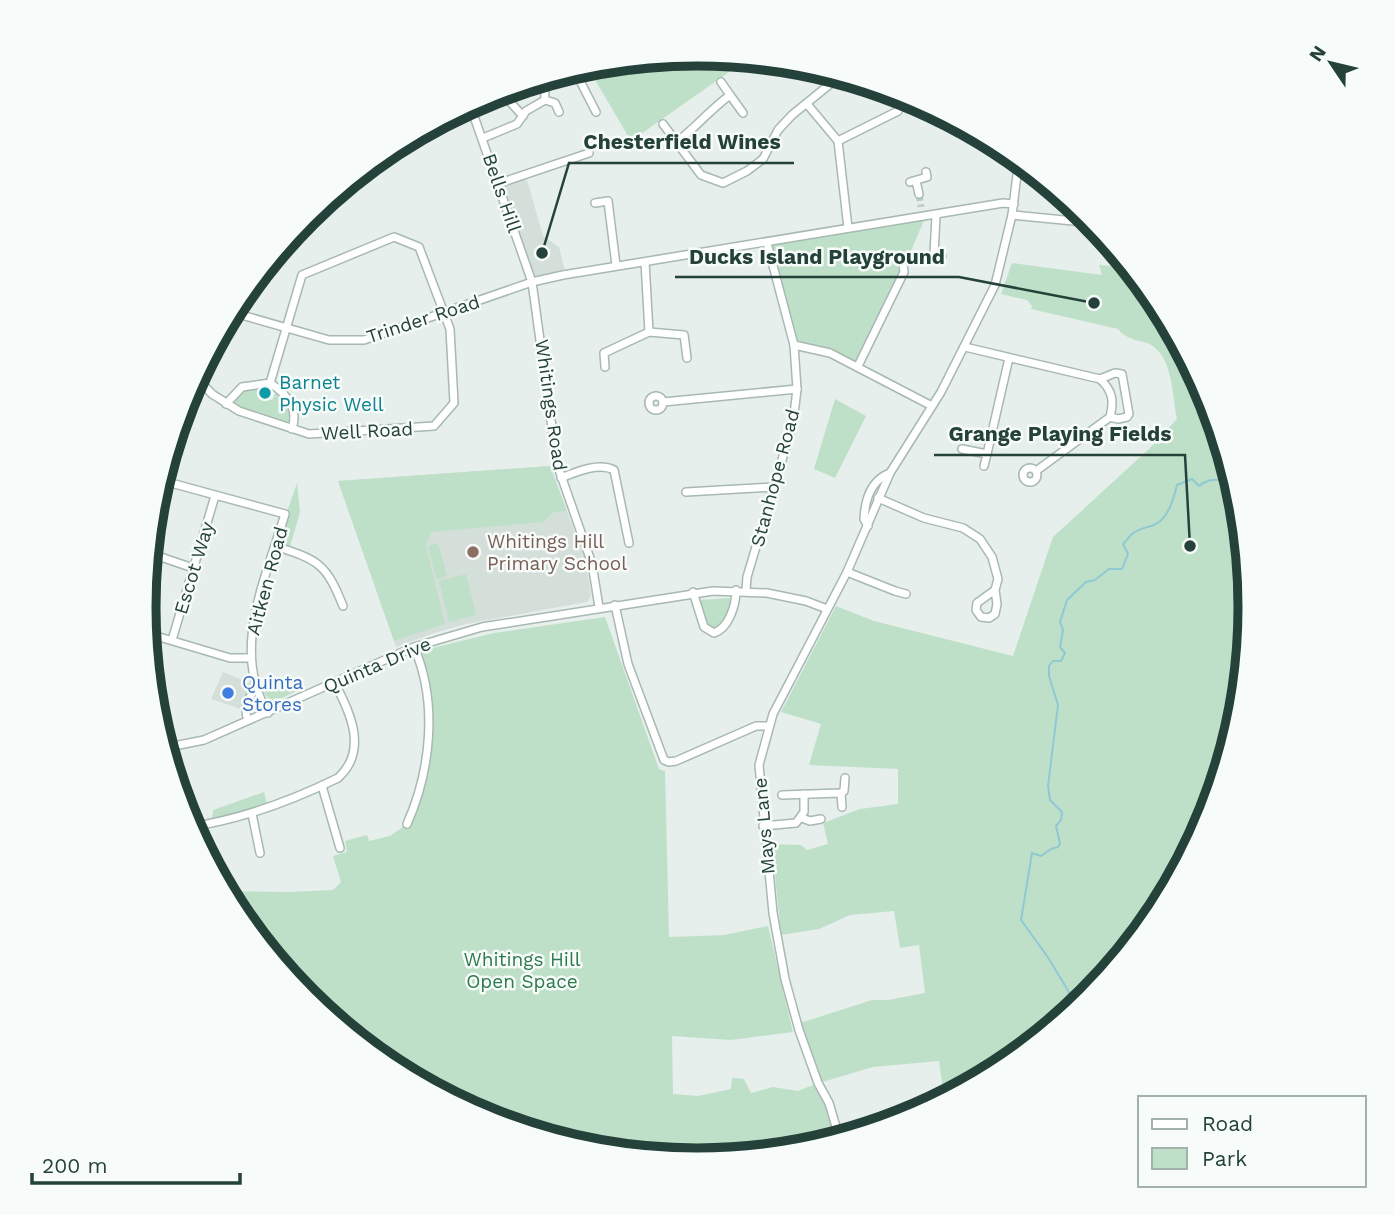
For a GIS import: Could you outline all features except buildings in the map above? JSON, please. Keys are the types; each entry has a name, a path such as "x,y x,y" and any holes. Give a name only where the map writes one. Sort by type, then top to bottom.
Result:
{"street":[{"path":"579,80 596,112"},
{"path":"721,82 743,113"},
{"path":"663,124 701,175 723,183 763,159 778,130 831,84"},
{"path":"543,89 545,100"},
{"path":"677,142 698,126 710,110 730,96"},
{"path":"511,100 523,116"},
{"path":"484,138 517,124 526,111 545,100 555,103 559,112"},
{"path":"807,104 838,141 848,228"},
{"path":"838,141 898,111"},
{"name":"Bells Hill","path":"474,115 532,282"},
{"path":"497,184 589,153"},
{"path":"919,194 913,182 924,180 927,177 926,172"},
{"name":"Mays Lane","path":"836,1130 829,1103 818,1083 802,1039 785,979 774,925 759,771 769,726 847,572 890,473 965,347 997,278 1012,215 1018,172"},
{"path":"595,203 608,201 616,265"},
{"name":"Trinder Road","path":"242,315 329,340 364,340 532,282 616,265 1014,204"},
{"path":"921,206 924,218"},
{"path":"1012,215 1076,221"},
{"path":"936,216 934,254 942,256"},
{"name":"Well Road","path":"204,385 212,394 239,411 309,435 434,426 454,403 451,338 446,313 419,247 394,237 302,275 286,328"},
{"name":"Stanhope Road","path":"746,590 747,577 793,423 797,389 794,345 767,243"},
{"path":"645,262 649,332"},
{"path":"858,366 904,272 903,264"},
{"name":"Whitings Road","path":"532,282 555,452 561,478 592,564 599,607"},
{"path":"270,383 286,328"},
{"path":"605,367 604,353 649,332 684,335 687,358"},
{"path":"794,345 830,353 932,406"},
{"path":"965,347 1100,379 1106,384 1113,399 1110,417 1036,471"},
{"path":"984,466 1009,358"},
{"path":"1100,379 1115,373 1122,374 1129,414 1118,419 1110,417"},
{"path":"226,404 242,387 270,383 288,397 295,421 292,429"},
{"path":"663,402 797,389"},
{"path":"962,449 987,454"},
{"path":"561,478 581,470 607,466 614,470 629,543"},
{"name":"Mays Lane","path":"868,526 864,519 866,502 875,484 882,476 890,473"},
{"path":"170,483 215,496"},
{"path":"686,492 775,487"},
{"name":"Aitken Road","path":"215,496 285,514 255,616 250,658 255,690 268,713"},
{"name":"Escot Way","path":"172,640 215,496"},
{"path":"878,498 924,518 963,528 976,536 987,548 996,567 998,579 995,590"},
{"path":"275,546 306,556 325,569 343,606"},
{"path":"159,556 194,568"},
{"path":"847,572 906,593"},
{"path":"693,592 704,626 714,633 724,627 734,607 736,590"},
{"name":"Quinta Drive","path":"174,746 204,740 414,647 482,627 693,592 746,590 806,601 827,609"},
{"path":"615,605 628,664 664,760 676,761 756,726 769,726"},
{"path":"157,636 230,658 250,658"},
{"path":"407,824 419,797 423,777 429,705 425,677 414,647"},
{"path":"202,825 252,814 323,786 348,770 354,760 356,744 343,698 334,682"},
{"name":"Aitken Road","path":"248,720 247,699 255,690"},
{"path":"842,807 841,793 844,791 845,778"},
{"path":"323,786 340,848"},
{"path":"782,795 841,793"},
{"path":"763,826 789,825 802,818 804,794"},
{"path":"252,814 260,853"},
{"path":"802,818 810,821 821,819"}],"shaded area":[{"path":"525,173 543,236 559,247 566,275 532,282 497,184"},
{"name":"Whitings Hill Primary School","path":"550,466 586,562 591,596 587,602 466,624 396,647 338,481"},
{"path":"223,672 252,684 241,709 211,699"}],"green space":[{"path":"662,68 734,68 631,141 593,77"},
{"path":"925,218 877,331 858,366 794,345 767,243"},
{"name":"Whitings Hill Open Space","path":"1012,263 1102,275 1099,265 1117,267 1166,337 1197,400 1220,467 1228,502 1237,572 1237,643 1228,713 1220,748 1197,815 1166,878 1147,908 1104,964 1080,990 1026,1037 943,1089 939,1061 873,1067 819,1083 836,1130 768,1144 697,1148 626,1144 591,1138 523,1120 490,1107 426,1076 396,1057 368,1037 314,990 268,937 236,891 333,890 341,882 333,856 347,852 345,841 367,835 369,841 390,836 407,824 419,797 429,705 416,652 494,633 605,617 659,769 665,771 669,937 724,935 768,926 793,1032 731,1040 672,1036 673,1094 698,1096 731,1089 732,1078 744,1079 751,1093 773,1087 798,1091 818,1083 797,1024 872,1000 925,993 919,945 900,948 894,911 850,915 819,929 781,935 772,844 801,845 807,850 828,844 823,823 860,809 898,804 898,769 809,765 821,724 781,712 836,606 874,621 1013,656 1053,537 1150,448 1177,419 1167,365 1156,348 1127,337 1118,329 1031,309 1032,306 1027,300 1001,294"},
{"path":"260,386 258,397 272,400 277,390 284,397 290,409 291,423 287,424 233,404 233,400 243,389"},
{"path":"835,399 866,416 835,478 814,469"},
{"path":"550,466 567,511 554,512 543,522 431,532 426,546 445,624 394,641 338,481"},
{"path":"297,483 300,512 289,550 275,546"},
{"path":"438,543 447,576 436,579 428,546"},
{"path":"466,574 476,615 449,622 439,581"},
{"path":"730,598 729,612 724,621 713,630 708,627 699,600"},
{"path":"279,676 285,689 294,686 296,691 274,702 270,701 264,693"},
{"path":"264,792 268,808 212,824 213,810"}],"waterway":[{"path":"1065,1004 1069,992 1021,920 1032,853 1041,856 1060,844 1056,826 1061,820 1062,812 1050,800 1048,786 1058,705 1049,676 1049,666 1053,661 1061,661 1065,653 1060,647 1063,630 1060,622 1067,600 1086,582 1095,580 1109,569 1122,569 1128,554 1123,544 1133,533 1161,521 1170,506 1177,485 1192,479 1199,486 1210,480 1223,479"}],"tunnel":[{"path":"919,194 921,207"}],"place":[{"name":"Chesterfield Wines","path":"542,253"},
{"name":"Ducks Island Playground","path":"1094,303"},
{"name":"Barnet Physic Well","path":"265,393"},
{"name":"Grange Playing Fields","path":"1190,546"},
{"name":"Whitings Hill Primary School","path":"473,552"},
{"name":"Quinta Stores","path":"228,693"}]}
